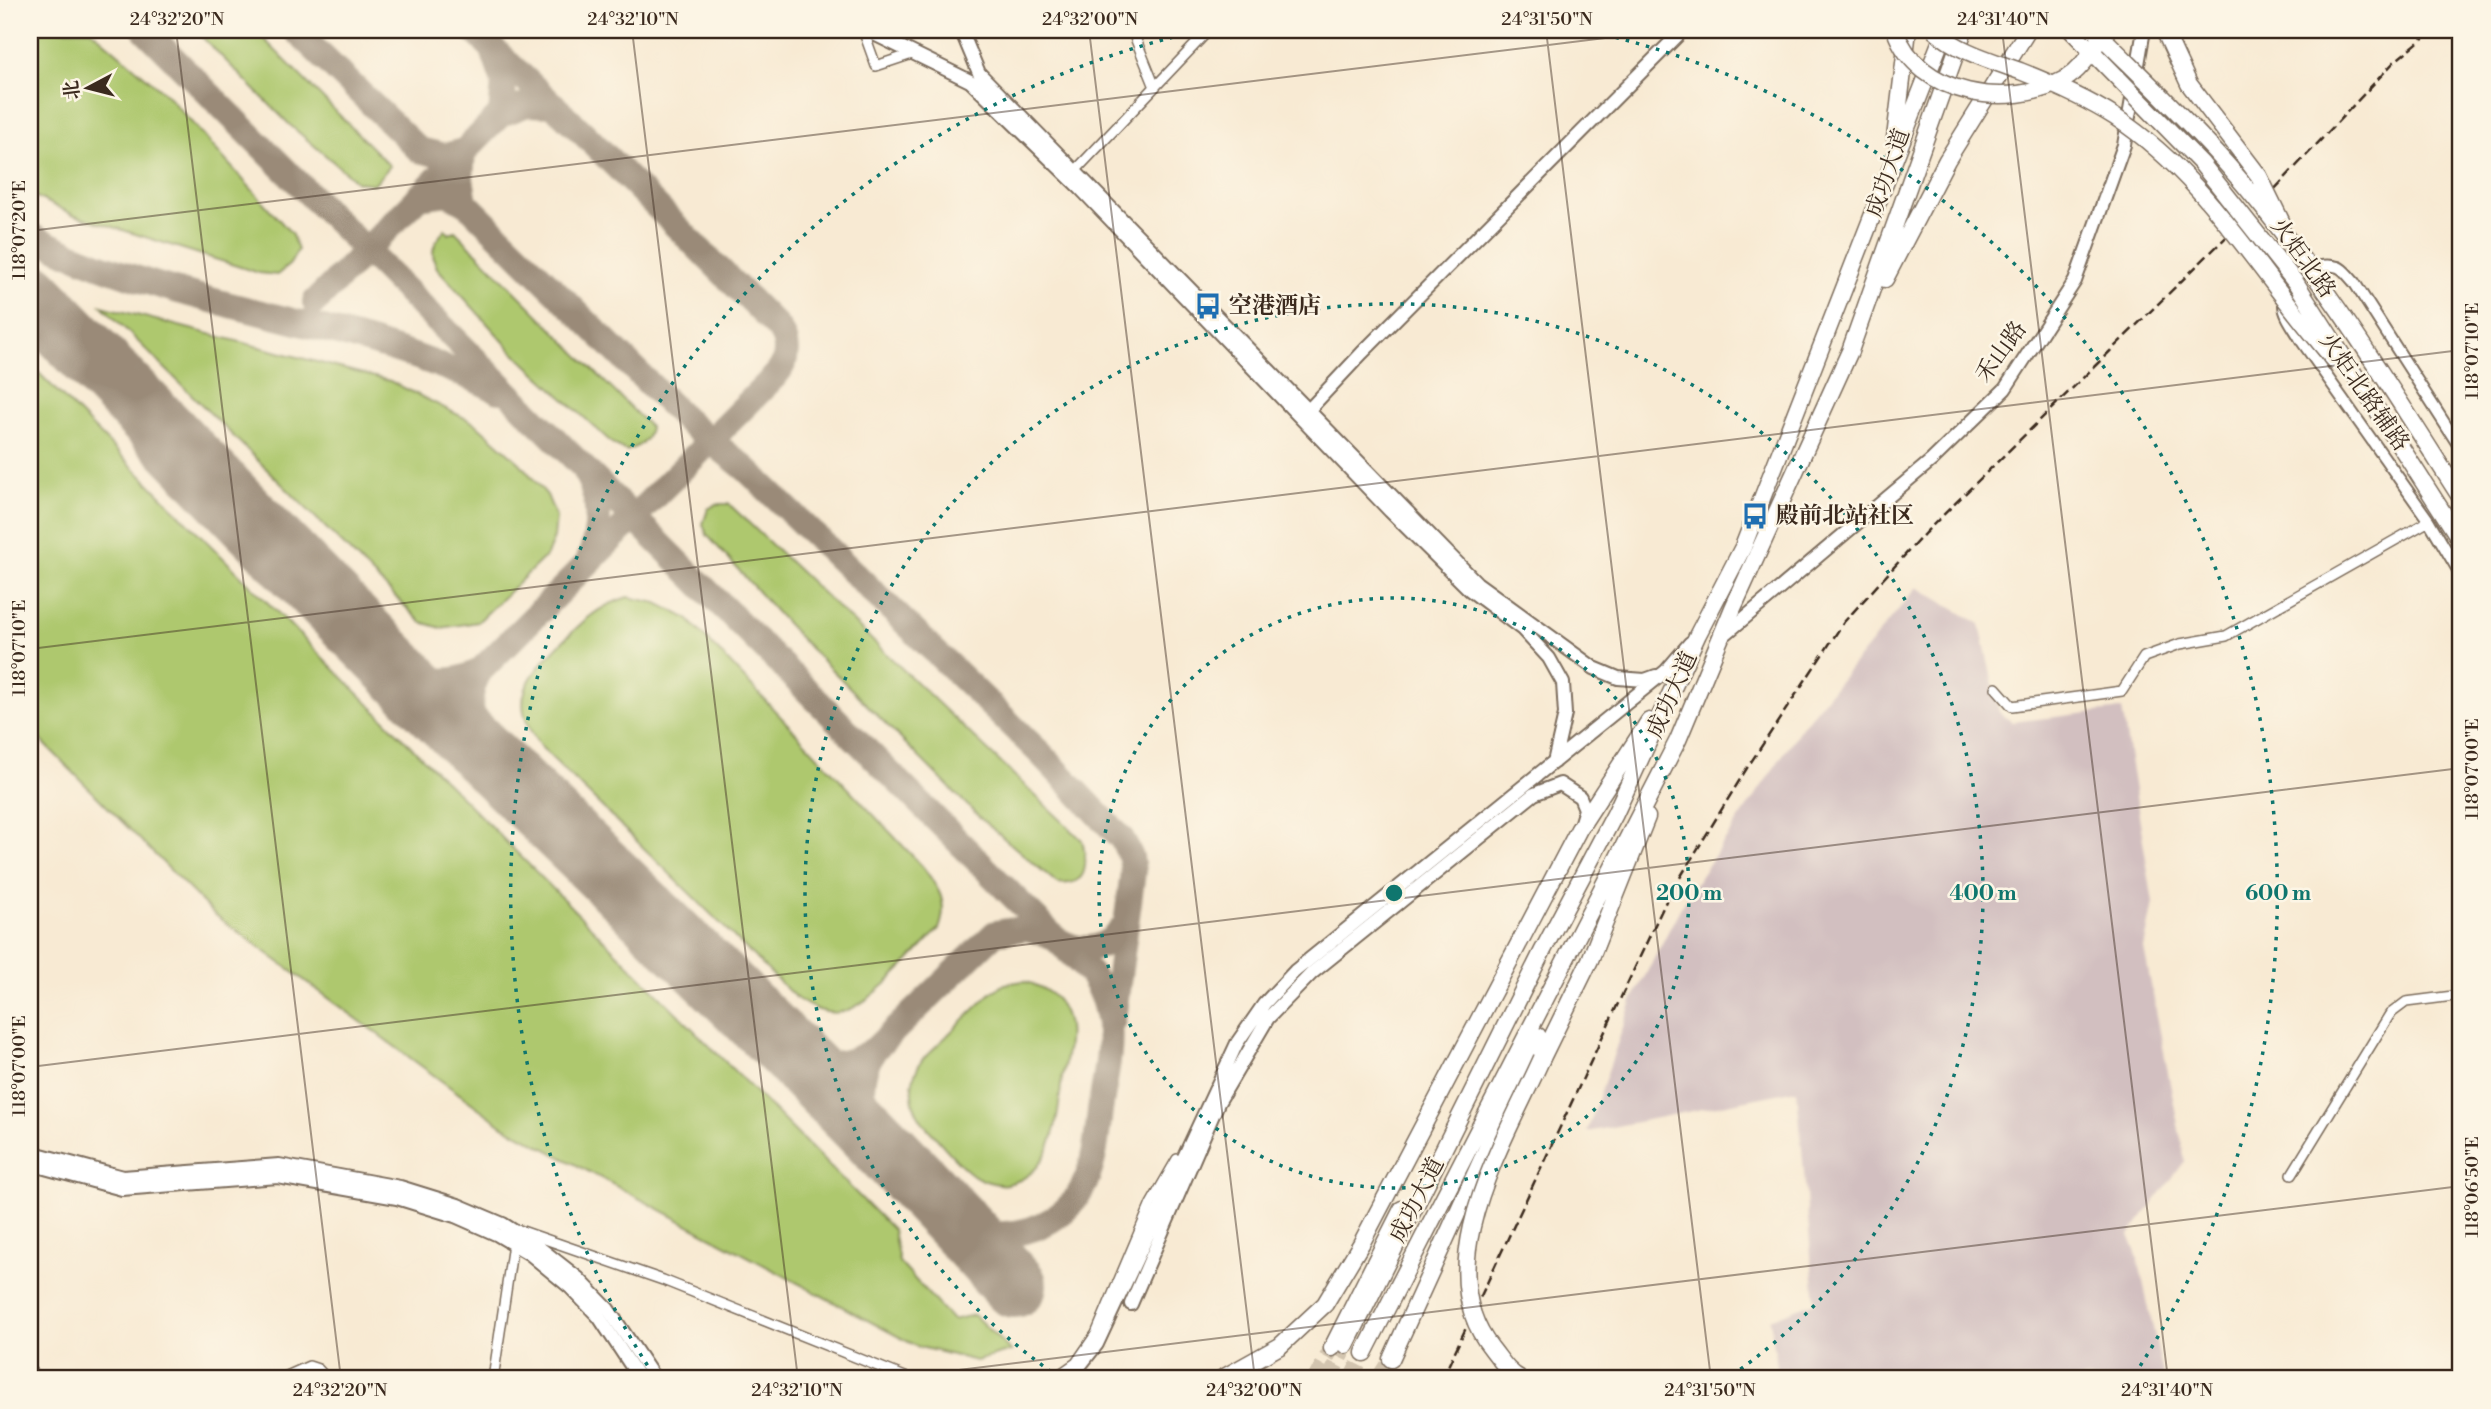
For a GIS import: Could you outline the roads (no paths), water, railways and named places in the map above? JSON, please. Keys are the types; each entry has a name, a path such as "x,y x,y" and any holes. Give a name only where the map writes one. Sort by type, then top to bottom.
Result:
{"highway":[{"path":"1895,30 1920,68 1965,91 1997,96 2035,92 2067,78 2085,62 2105,30"},
{"path":"1892,161 1908,30"},
{"path":"1934,30 1971,54 2073,93 2115,117 2159,149 2203,194 2331,356 2374,404"},
{"name":"成功大道","path":"1222,1379 1280,1346 1325,1304 1367,1232 1579,829 1698,634 1743,547 1945,30"},
{"name":"成功大道","path":"1364,1353 1678,740 1850,351 1964,30"},
{"path":"1850,351 1947,160 2028,30"},
{"name":"火炬北路","path":"2071,30 2200,163 2296,283 2461,541"},
{"name":"火炬北路","path":"2095,30 2229,167 2298,254 2349,322 2461,498"},
{"path":"2164,30 2189,84 2259,176 2298,254"},
{"name":"成功大道","path":"1339,1347 1615,814 1673,673"},
{"path":"1521,1379 1485,1341 1477,1324 1466,1291 1468,1232 1542,1058 1590,960 1678,740"},
{"path":"1391,1359 1644,803"}],"main road":[{"path":"864,30 970,81 1477,583 1594,668 1618,678 1645,680 1673,673"},
{"path":"961,30 979,73 1076,170 1470,590 1522,629 1549,658 1563,683 1565,714 1554,762"},
{"path":"1305,414 1683,30"},
{"name":"禾山路","path":"1722,638 1932,460 2005,389 2075,281 2124,145 2144,30"},
{"name":"成功大道","path":"1065,1379 1075,1373 1097,1344 1237,1043 1264,1004 1296,971 1554,762 1614,714 1673,673"},
{"path":"1130,1304 1218,1103 1268,1018 1312,973 1534,794 1560,784 1571,789 1580,797 1585,809 1579,829"},
{"path":"30,1152 123,1178 279,1165 333,1173 458,1205 503,1224 536,1245 578,1278 608,1309 655,1379"},
{"path":"30,1164 122,1189 278,1177 397,1198 455,1216 513,1244 570,1287 599,1317 640,1379"}],"street":[{"path":"864,30 876,66 912,54"},
{"path":"1132,30 1154,87"},
{"path":"1076,170 1209,30"},
{"name":"火炬北路辅路","path":"2461,449 2354,282 2341,268 2326,265 2299,274 2288,286 2284,307 2301,340 2429,521 2461,575"},
{"path":"1996,688 2012,706 2122,691 2144,657 2180,644 2226,636 2429,521"},
{"path":"2292,1174 2390,1014 2406,1002 2461,995"},
{"path":"1053,1379 1076,1363 1096,1334 1152,1204 1202,1115"},
{"path":"503,1224 663,1280 910,1379"},
{"path":"493,1379 513,1244"},
{"path":"280,1379 309,1366 318,1369 327,1379"},
{"path":"30,1370 38,1379"}],"tunnel":[{"path":"1329,1379 1346,1345"},
{"path":"1315,1379 1332,1348"},
{"path":"1351,1379 1364,1353"},
{"path":"1378,1379 1391,1359"}],"railway":[{"path":"1442,1379 1667,899 1747,768 1844,622 1925,533 2271,193 2394,62 2433,30"}],"place":[{"name":"空港酒店","path":"1208,306"},
{"name":"殿前北站社区","path":"1755,516"}]}
